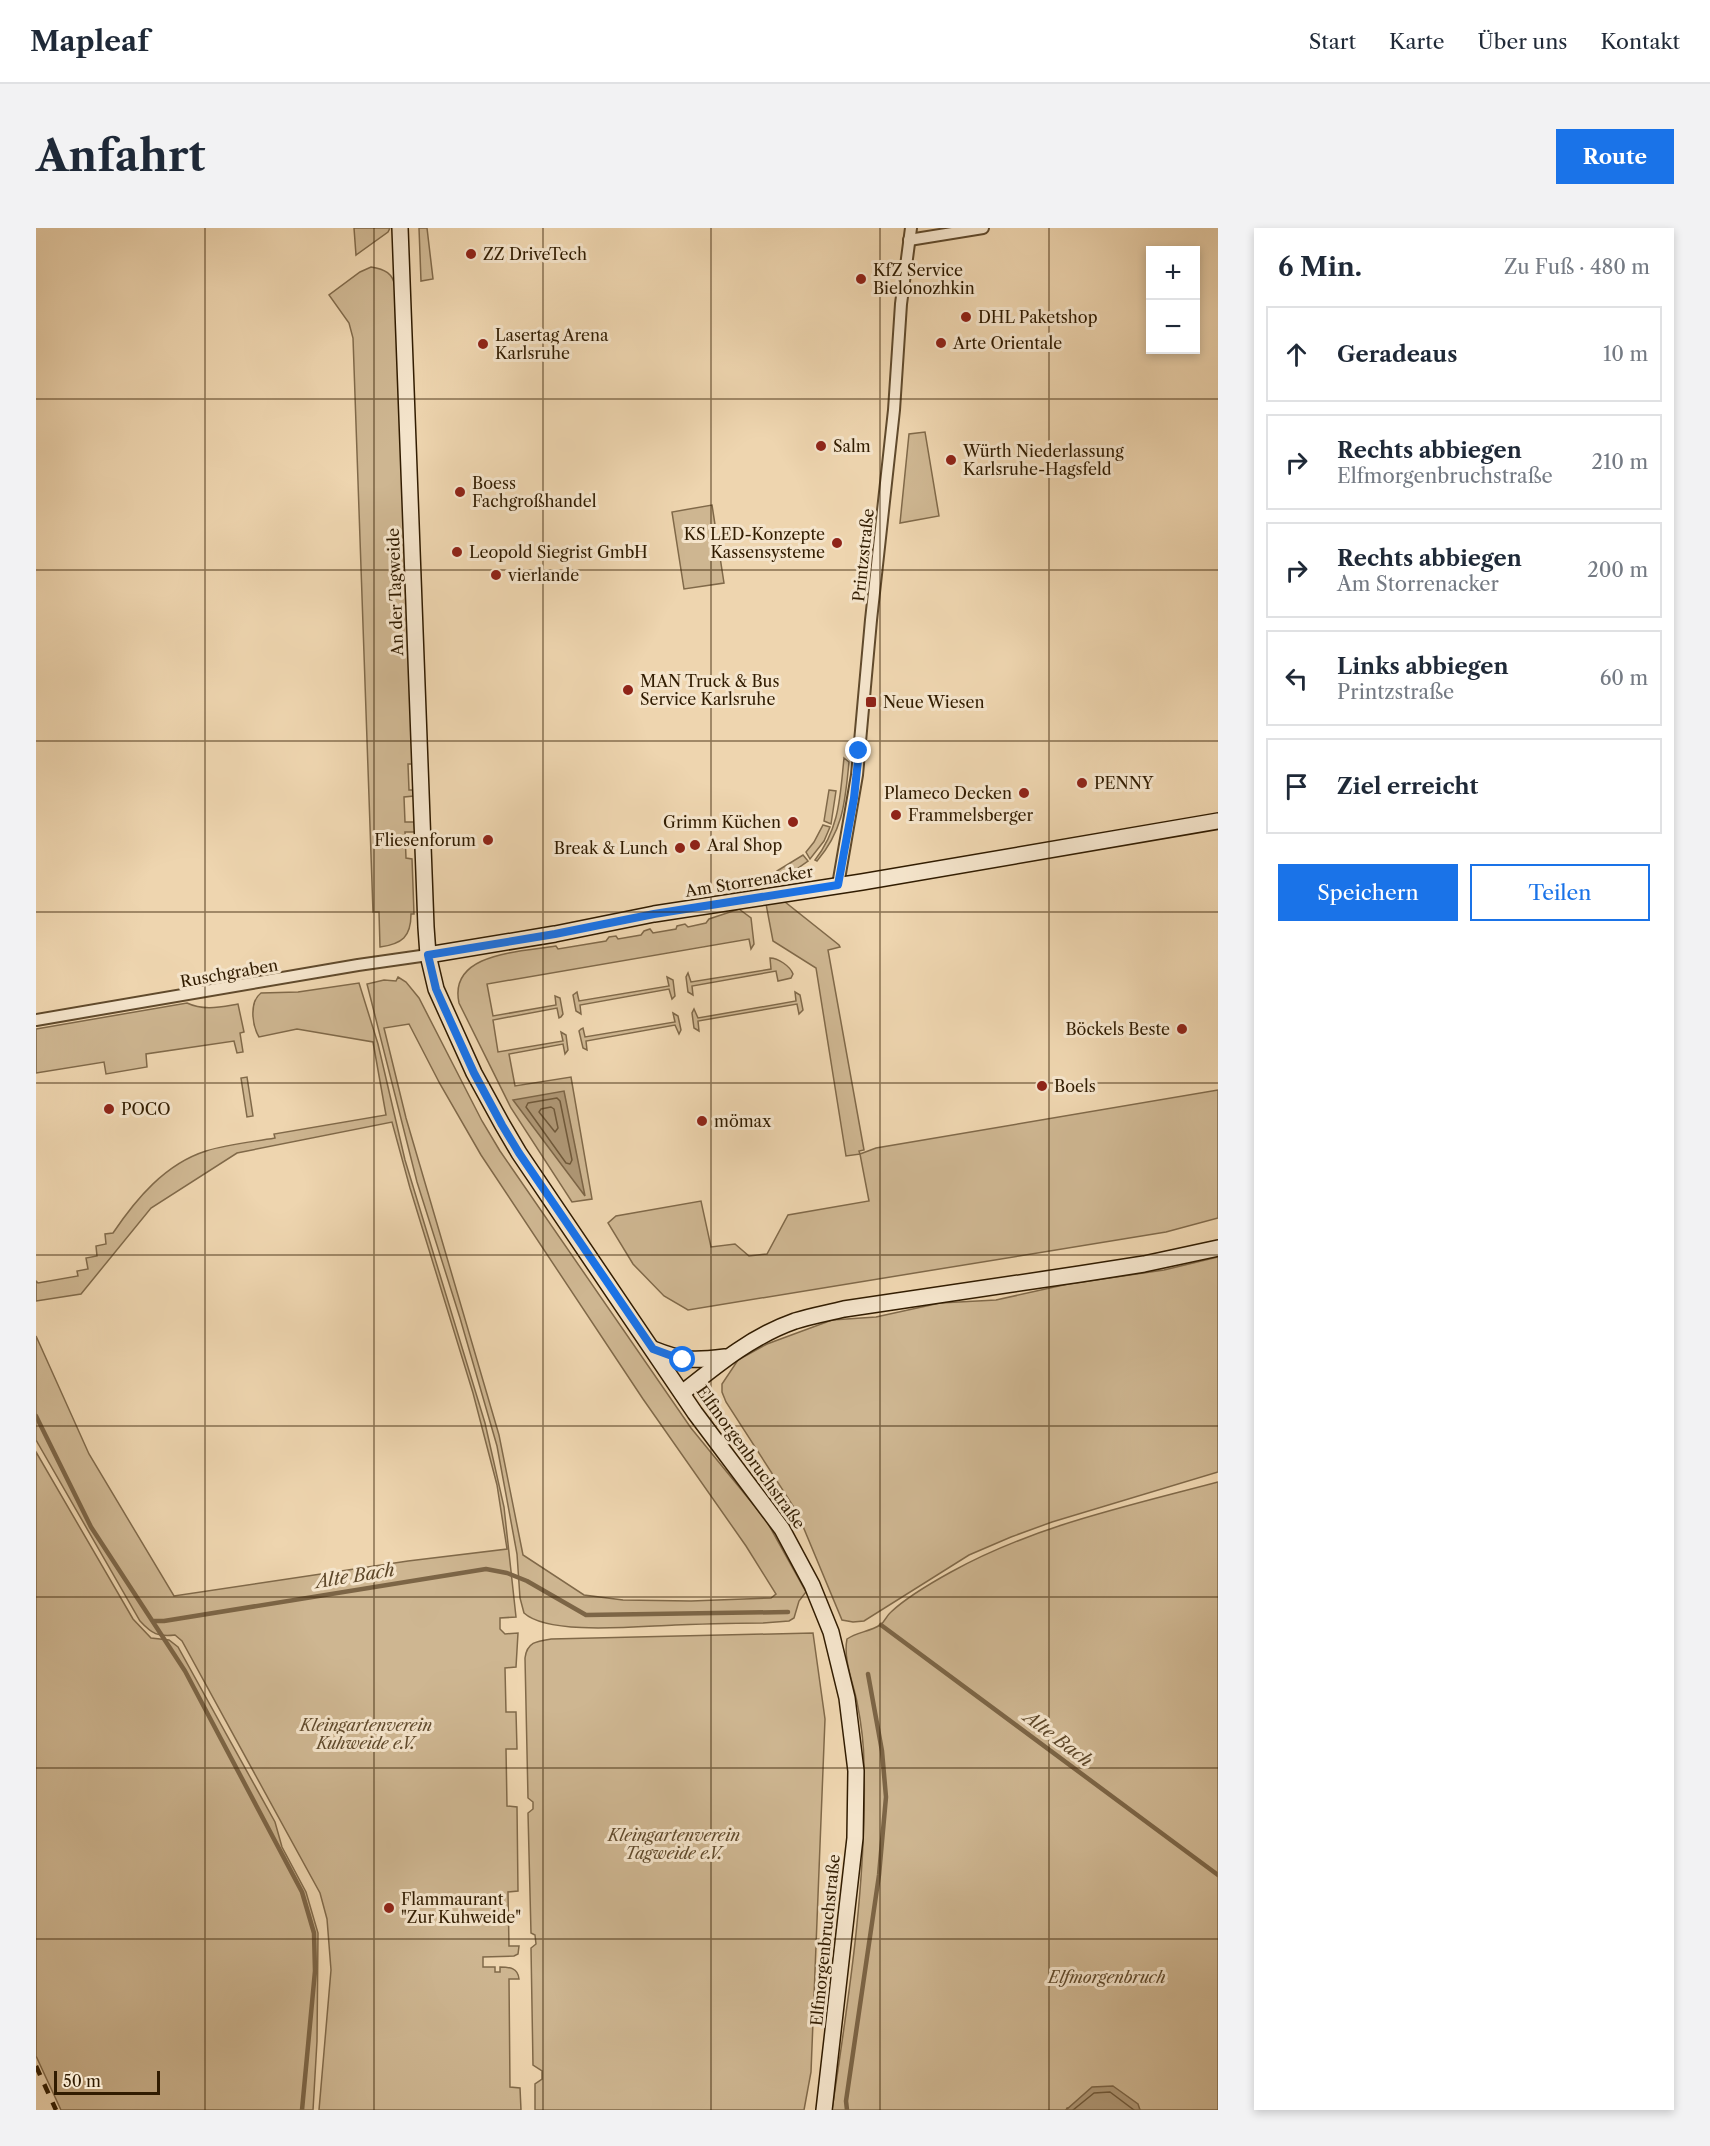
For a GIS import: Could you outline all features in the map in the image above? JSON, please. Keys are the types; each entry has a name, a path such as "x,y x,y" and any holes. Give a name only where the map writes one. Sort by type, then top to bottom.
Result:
{"main road":[{"name":"An der Tagweide","path":"400,228 428,955"},
{"name":"Am Storrenacker","path":"428,955 555,934 654,914 1218,821"},
{"name":"Elfmorgenbruchstraße","path":"428,955 434,981 444,1007 474,1073 502,1125 682,1393 728,1458 770,1510 796,1552 824,1613 839,1660 847,1698 856,1771 855,1838 824,2110"},
{"path":"682,1393 728,1357 774,1330 794,1322 844,1309 1091,1273 1218,1248"},
{"path":"653,1349 683,1360 728,1357"}],"street":[{"name":"Printzstraße","path":"838,885 857,776 895,400 901,304 911,228"},
{"path":"909,240 983,228"},
{"name":"Ruschgraben","path":"36,1020 428,955"}],"green space":[{"path":"354,228 390,228 388,232 356,255"},
{"path":"419,228 427,228 433,279 421,281"},
{"path":"371,267 388,273 393,279 395,288 413,764 408,764 409,790 413,790 414,796 404,797 405,822 414,822 415,832 405,832 406,858 412,859 414,914 411,914 411,922 404,938 394,944 380,947 379,912 373,912 353,338 349,323 329,295 360,272"},
{"path":"925,432 939,516 900,523 909,434"},
{"path":"712,505 724,583 684,589 672,512"},
{"path":"844,758 849,762 842,814 833,838 817,861 815,860 830,836 834,824"},
{"path":"829,790 836,791 831,824 824,821"},
{"path":"823,825 830,827 824,841 810,859 806,852"},
{"path":"803,855 808,861 778,879 777,871"},
{"path":"785,902 840,947 828,950 864,1150 859,1151 860,1154 846,1156 816,968 773,941 766,904"},
{"path":"739,909 751,918 754,944 751,949 749,939 487,984 493,1016 556,1005 555,996 560,998 563,1014 559,1018 557,1008 493,1020 498,1052 563,1041 561,1032 566,1035 568,1050 565,1054 563,1044 509,1054 515,1086 571,1077 592,1199 572,1202 511,1108 459,1003 459,986 465,973 476,964 507,953 556,946 558,949 606,941 609,937 616,936 618,939 641,935 650,929 653,933 676,929 677,926 685,924 688,927 706,923 709,919"},
{"path":"770,958 787,965 793,974 791,978 778,981 776,971 692,986 693,995 688,992 686,977 688,973 691,982 771,969"},
{"path":"398,977 406,982 419,998 482,1121 500,1151 691,1428 766,1520 806,1592 799,1601 794,1618 789,1621 763,1623 596,1628 553,1625 536,1620 524,1613 520,1598 517,1554 497,1446 417,1182 367,984 384,980 396,981","holes":["409,1024 481,1155 643,1399 746,1546 776,1594 771,1598 691,1601 623,1600 584,1595 523,1555 499,1435 406,1118 384,1028"]},
{"path":"667,977 673,980 675,996 672,999 669,989 580,1005 581,1014 576,1011 573,995 577,992 579,1001 669,986"},
{"name":"Kleingartenverein Kuhweide e.V.","path":"359,983 378,1044 405,1160 485,1423 504,1507 516,1617 500,1618 500,1629 505,1634 518,1633 516,1667 505,1668 506,1712 516,1712 517,1749 506,1749 507,1806 517,1807 518,1891 508,1892 509,1946 519,1946 518,1954 514,1956 483,1957 483,1967 495,1967 495,1972 500,1972 500,1967 510,1968 518,1975 519,1979 509,1979 510,2087 520,2088 521,2110 319,2110 331,1970 327,1919 320,1893 182,1641 175,1635 156,1634 140,1621 36,1440 36,1336 89,1454 174,1596 408,1561 507,1549 497,1485 473,1393 392,1122 237,1153 151,1208 81,1294 36,1301 36,1281 38,1283 78,1276 77,1271 88,1269 86,1258 97,1256 96,1246 106,1244 105,1234 113,1233 131,1208 153,1184 191,1157 223,1147 275,1138 274,1134 386,1115 373,1042 297,1029 259,1037 253,1020 253,1008 261,993 298,992"},
{"path":"795,992 800,995 803,1010 799,1014 797,1004 698,1021 699,1031 694,1028 692,1013 694,1009 698,1018 796,1001"},
{"path":"187,1003 206,1008 238,1004 244,1032 240,1033 243,1052 237,1053 234,1041 146,1054 147,1067 106,1074 104,1062 36,1073 36,1029"},
{"path":"673,1013 678,1016 681,1030 679,1034 675,1025 586,1041 587,1050 583,1048 579,1031 583,1028 585,1037 675,1022"},
{"path":"247,1077 253,1116 247,1117 241,1078"},
{"path":"1218,1090 1218,1218 1166,1232 688,1310 664,1296 633,1264 608,1223 616,1216 701,1201 711,1247 735,1244 749,1256 767,1254 788,1215 869,1201 860,1154 876,1148"},
{"path":"1218,1257 1218,1472 1052,1522 1011,1537 969,1555 864,1621 842,1620 797,1512 726,1402 722,1392 722,1384 738,1360 767,1344 832,1320 876,1317 940,1303 996,1300 1068,1284 1164,1270"},
{"path":"36,1452 133,1619 151,1638 169,1640 178,1647 275,1822 282,1847 306,1892 318,1933 317,2041 313,2110 61,2110 36,2056"},
{"name":"Elfmorgenbruch","path":"1218,1482 1218,2110 1140,2110 1137,2104 1067,2108 1066,2110 832,2110 845,2024 863,1852 863,1742 857,1702 847,1662 847,1639 880,1625 889,1614 912,1595 951,1572 1015,1542 1082,1519"},
{"name":"Kleingartenverein Tagweide e.V.","path":"813,1633 825,1719 811,2072 804,2110 535,2110 535,2084 542,2079 542,2071 533,2065 531,1948 536,1944 535,1935 531,1933 528,1813 533,1809 533,1802 528,1798 525,1658 530,1645 551,1639"}],"water":[{"path":"564,1091 585,1196 513,1100"},
{"path":"1113,2086 1138,2104 1140,2110 1066,2110 1092,2087"}],"waterway":[{"path":"36,1416 91,1527 185,1671 302,1892 314,1933 315,1971 302,2110"},
{"name":"Alte Bach","path":"154,1621 486,1569 507,1573 527,1581 586,1615 788,1612"},
{"name":"Alte Bach","path":"881,1625 1218,1875"},
{"path":"847,2110 846,2101 879,1875 886,1797 882,1751 868,1674"}],"railway":[{"path":"36,2066 56,2110"}],"place":[{"name":"ZZ DriveTech","path":"471,254"},
{"name":"KfZ Service Bielonozhkin","path":"861,279"},
{"name":"DHL Paketshop","path":"966,317"},
{"name":"Arte Orientale","path":"941,343"},
{"name":"Lasertag Arena Karlsruhe","path":"483,344"},
{"name":"Salm","path":"821,446"},
{"name":"Würth Niederlassung Karlsruhe-Hagsfeld","path":"951,460"},
{"name":"Boess Fachgroßhandel","path":"460,492"},
{"name":"KS LED-Konzepte Kassensysteme","path":"837,543"},
{"name":"Leopold Siegrist GmbH","path":"457,552"},
{"name":"vierlande","path":"496,575"},
{"name":"MAN Truck & Bus Service Karlsruhe","path":"628,690"},
{"name":"Neue Wiesen","path":"871,702"},
{"name":"PENNY","path":"1082,783"},
{"name":"Plameco Decken","path":"1024,793"},
{"name":"Frammelsberger","path":"896,815"},
{"name":"Grimm Küchen","path":"793,822"},
{"name":"Fliesenforum","path":"488,840"},
{"name":"Aral Shop","path":"695,845"},
{"name":"Break & Lunch","path":"680,848"},
{"name":"Böckels Beste","path":"1182,1029"},
{"name":"Boels","path":"1042,1086"},
{"name":"POCO","path":"109,1109"},
{"name":"mömax","path":"702,1121"},
{"name":"Flammaurant \"Zur Kuhweide\"","path":"389,1908"}],"route":[{"path":"683,1360 653,1349 519,1153 474,1073 451,1023 436,989 428,955 555,934 654,914 838,885 854,798 859,751"}]}
